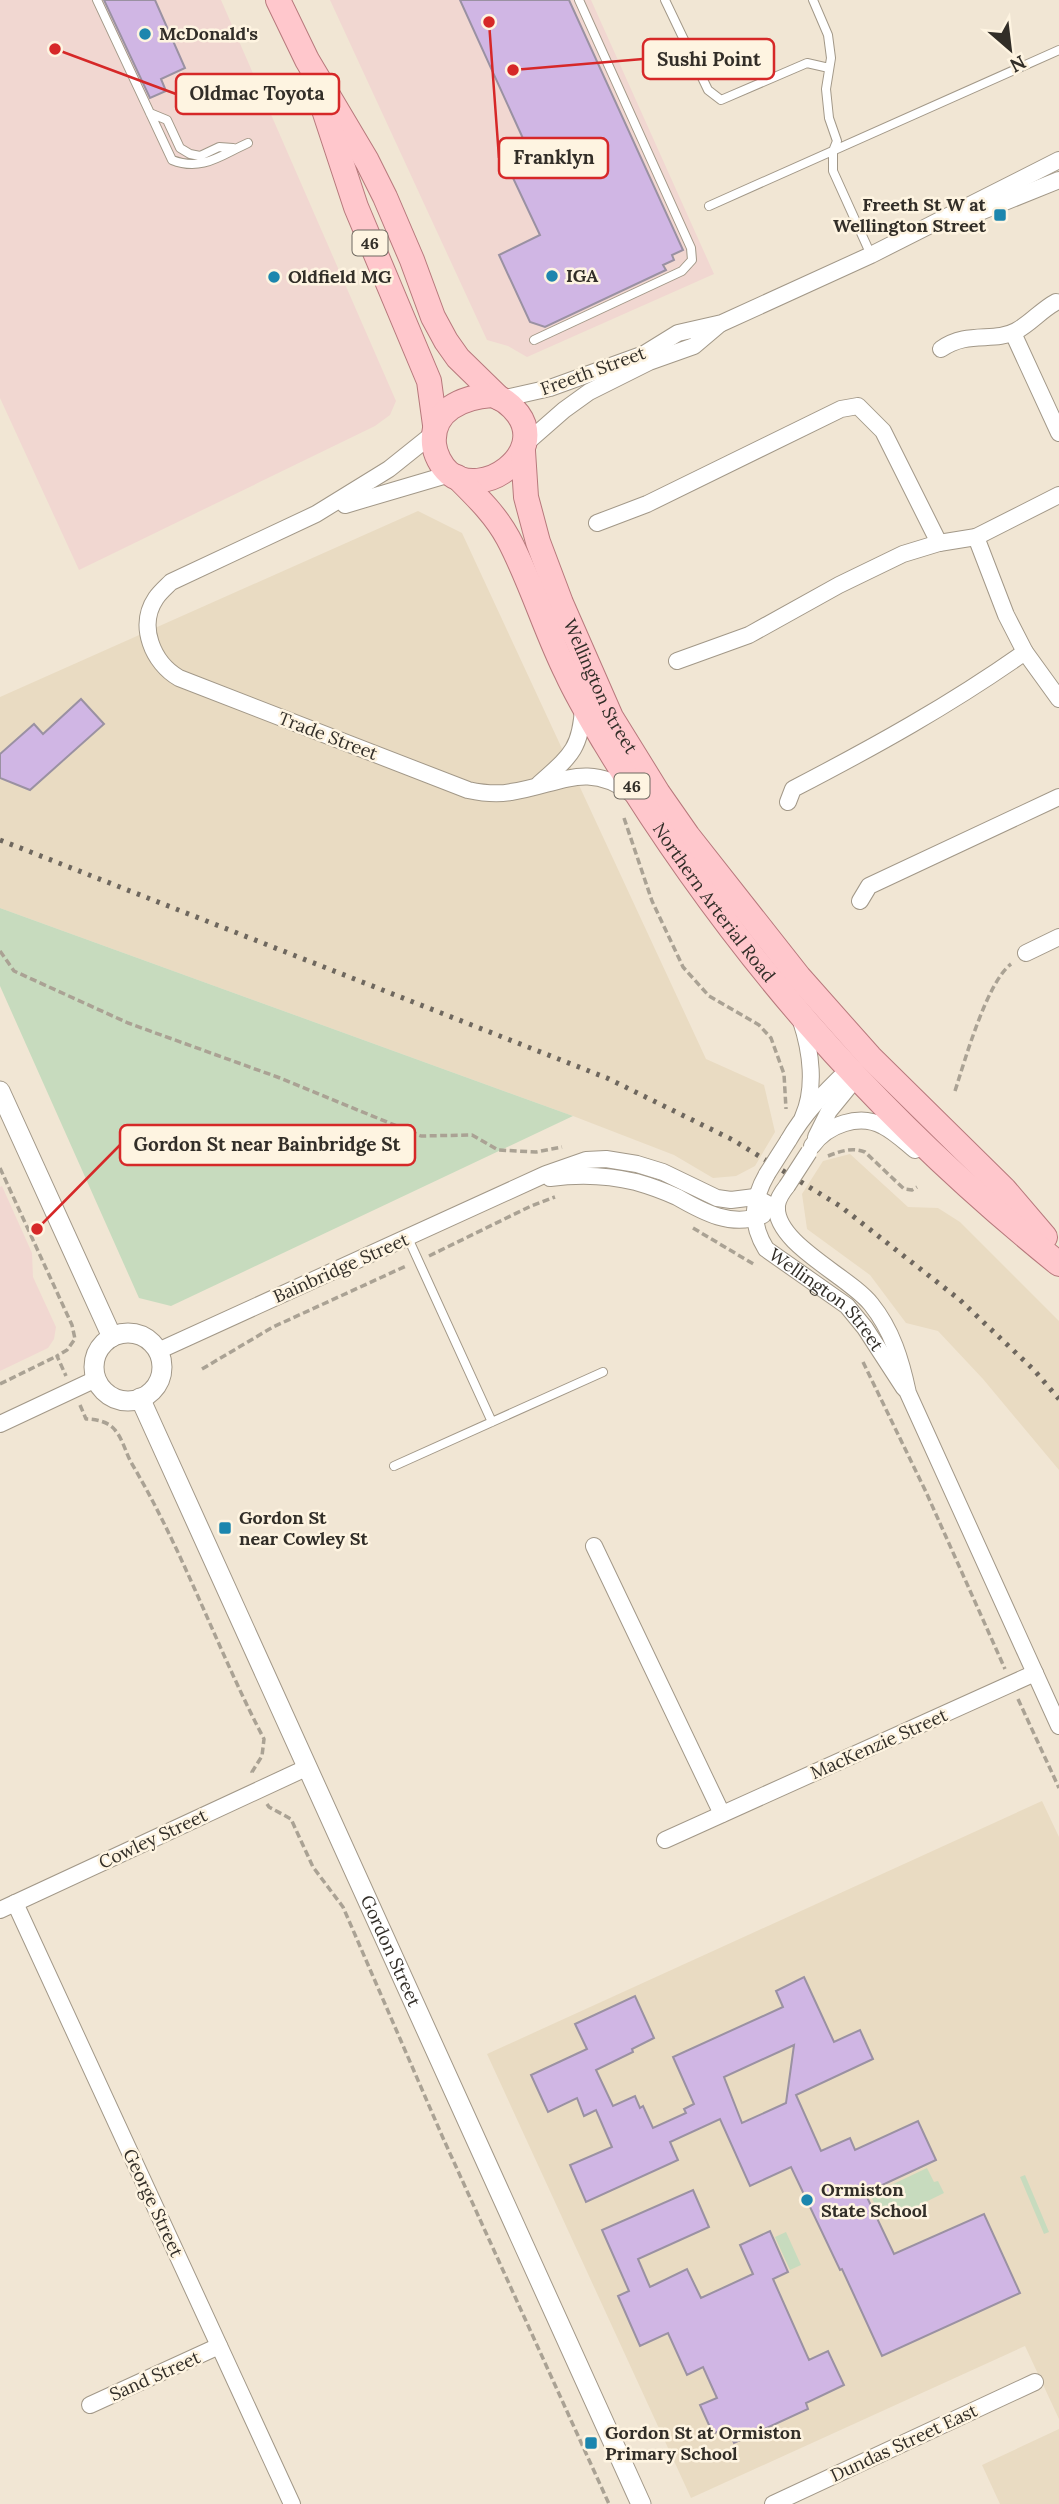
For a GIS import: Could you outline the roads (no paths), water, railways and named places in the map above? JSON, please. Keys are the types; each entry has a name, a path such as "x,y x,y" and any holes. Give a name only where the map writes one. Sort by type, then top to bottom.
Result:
{"main road":[{"name":"46","path":"278,0 307,60 367,161 385,197 433,317 446,341 458,358 512,407 524,429 524,448"},
{"name":"46","path":"307,60 356,207 429,381 436,454 454,475"},
{"path":"435,429 439,418 457,402 479,396 500,398"},
{"path":"454,475 472,480 492,477 511,466 524,448"},
{"name":"Wellington Street","path":"524,448 526,497 543,557 589,669 623,738 673,814 728,887 799,977 870,1057"},
{"name":"Northern Arterial Road","path":"454,475 488,508 508,537 566,674 632,808 799,1016 852,1074 895,1119 1024,1236 1059,1264"},
{"name":"46","path":"870,1057 1004,1189 1059,1254"},
{"path":"852,1074 870,1057"}],"street":[{"name":"Freeth Street","path":"500,398 550,388 644,354 678,333 722,323 870,255 1059,160"},
{"name":"Freeth Street","path":"870,255 1059,180"},
{"path":"941,349 952,341 969,337 1013,333 1038,316 1044,308 1056,302"},
{"name":"Freeth Street","path":"524,448 564,410 589,392 649,362 694,346 722,323"},
{"path":"1013,333 1059,433"},
{"path":"597,523 647,504 841,409 858,405 883,431 939,543"},
{"path":"316,514 388,469 435,429"},
{"path":"316,514 399,487 454,475"},
{"path":"677,661 749,635 839,585 903,554 939,543 976,537 1059,495"},
{"name":"Trade Street","path":"316,514 171,582 155,599 150,610 150,643 160,664 179,678 467,790 503,793 571,776 597,776 625,788 632,808"},
{"path":"976,537 991,581 1026,652 1059,699"},
{"path":"788,802 793,789 888,740 967,694 1026,652"},
{"path":"537,785 575,749 582,727 583,706"},
{"path":"860,901 869,886 1059,797"},
{"path":"1026,953 1059,937"},
{"path":"799,1016 806,1036 811,1074 810,1092 803,1117"},
{"path":"813,1152 829,1111 852,1074"},
{"name":"Wellington Street","path":"852,1074 823,1093 803,1117 755,1197 754,1219 758,1236 766,1248 846,1306 865,1328 908,1393"},
{"path":"0,1091 112,1337"},
{"path":"777,1209 777,1202 787,1186 826,1132 841,1124 866,1121 884,1126 1024,1236"},
{"name":"Bainbridge Street","path":"158,1351 572,1163 606,1159 637,1164 663,1172 717,1198 731,1200 755,1197"},
{"name":"Bainbridge Street","path":"523,1184 575,1175 611,1177 656,1189 711,1216 754,1219"},
{"path":"755,1197 777,1209"},
{"path":"754,1219 777,1209"},
{"name":"Wellington Street","path":"777,1209 784,1227 799,1247 841,1276 870,1302 883,1321 897,1347 908,1393 1059,1726"},
{"path":"138,1334 158,1351 161,1375 153,1389 140,1398 119,1399 109,1395 96,1379 94,1369 98,1350 112,1337 138,1334"},
{"path":"0,1424 96,1379"},
{"name":"Gordon Street","path":"140,1398 641,2504"},
{"path":"594,1546 722,1814"},
{"name":"MacKenzie Street","path":"665,1840 1035,1673"},
{"name":"Cowley Street","path":"7,1906 306,1768"},
{"name":"George Street","path":"7,1906 292,2504"},
{"name":"Sand Street","path":"90,2405 219,2346"},
{"name":"Dundas Street East","path":"772,2504 1035,2382"}],"lane":[{"path":"97,0 172,160 187,166 201,165 248,143"},
{"path":"534,340 682,271 692,260 691,247 579,0"},
{"path":"665,0 708,90 721,100 807,63 829,68"},
{"path":"813,0 828,35 831,58 826,89 829,118 837,141 832,151 833,171 870,255"},
{"path":"709,206 1059,50"},
{"path":"150,113 167,120 180,148 190,153 200,156 219,148 236,148"},
{"path":"408,1238 492,1422"},
{"path":"394,1466 603,1371"}],"railway":[{"path":"0,840 607,1078 733,1140 840,1206 960,1300 1034,1370 1059,1399"}],"place":[{"name":"Franklyn","path":"489,22"},
{"name":"McDonald's","path":"145,34"},
{"name":"Oldmac Toyota","path":"55,49"},
{"name":"Sushi Point","path":"513,70"},
{"name":"Freeth St W at Wellington Street","path":"1000,215"},
{"name":"IGA","path":"552,276"},
{"name":"Oldfield MG","path":"274,277"},
{"name":"Gordon St near Bainbridge St","path":"37,1229"},
{"name":"Gordon St near Cowley St","path":"225,1528"},
{"name":"Ormiston State School","path":"807,2200"},
{"name":"Gordon St at Ormiston Primary School","path":"591,2443"}]}
